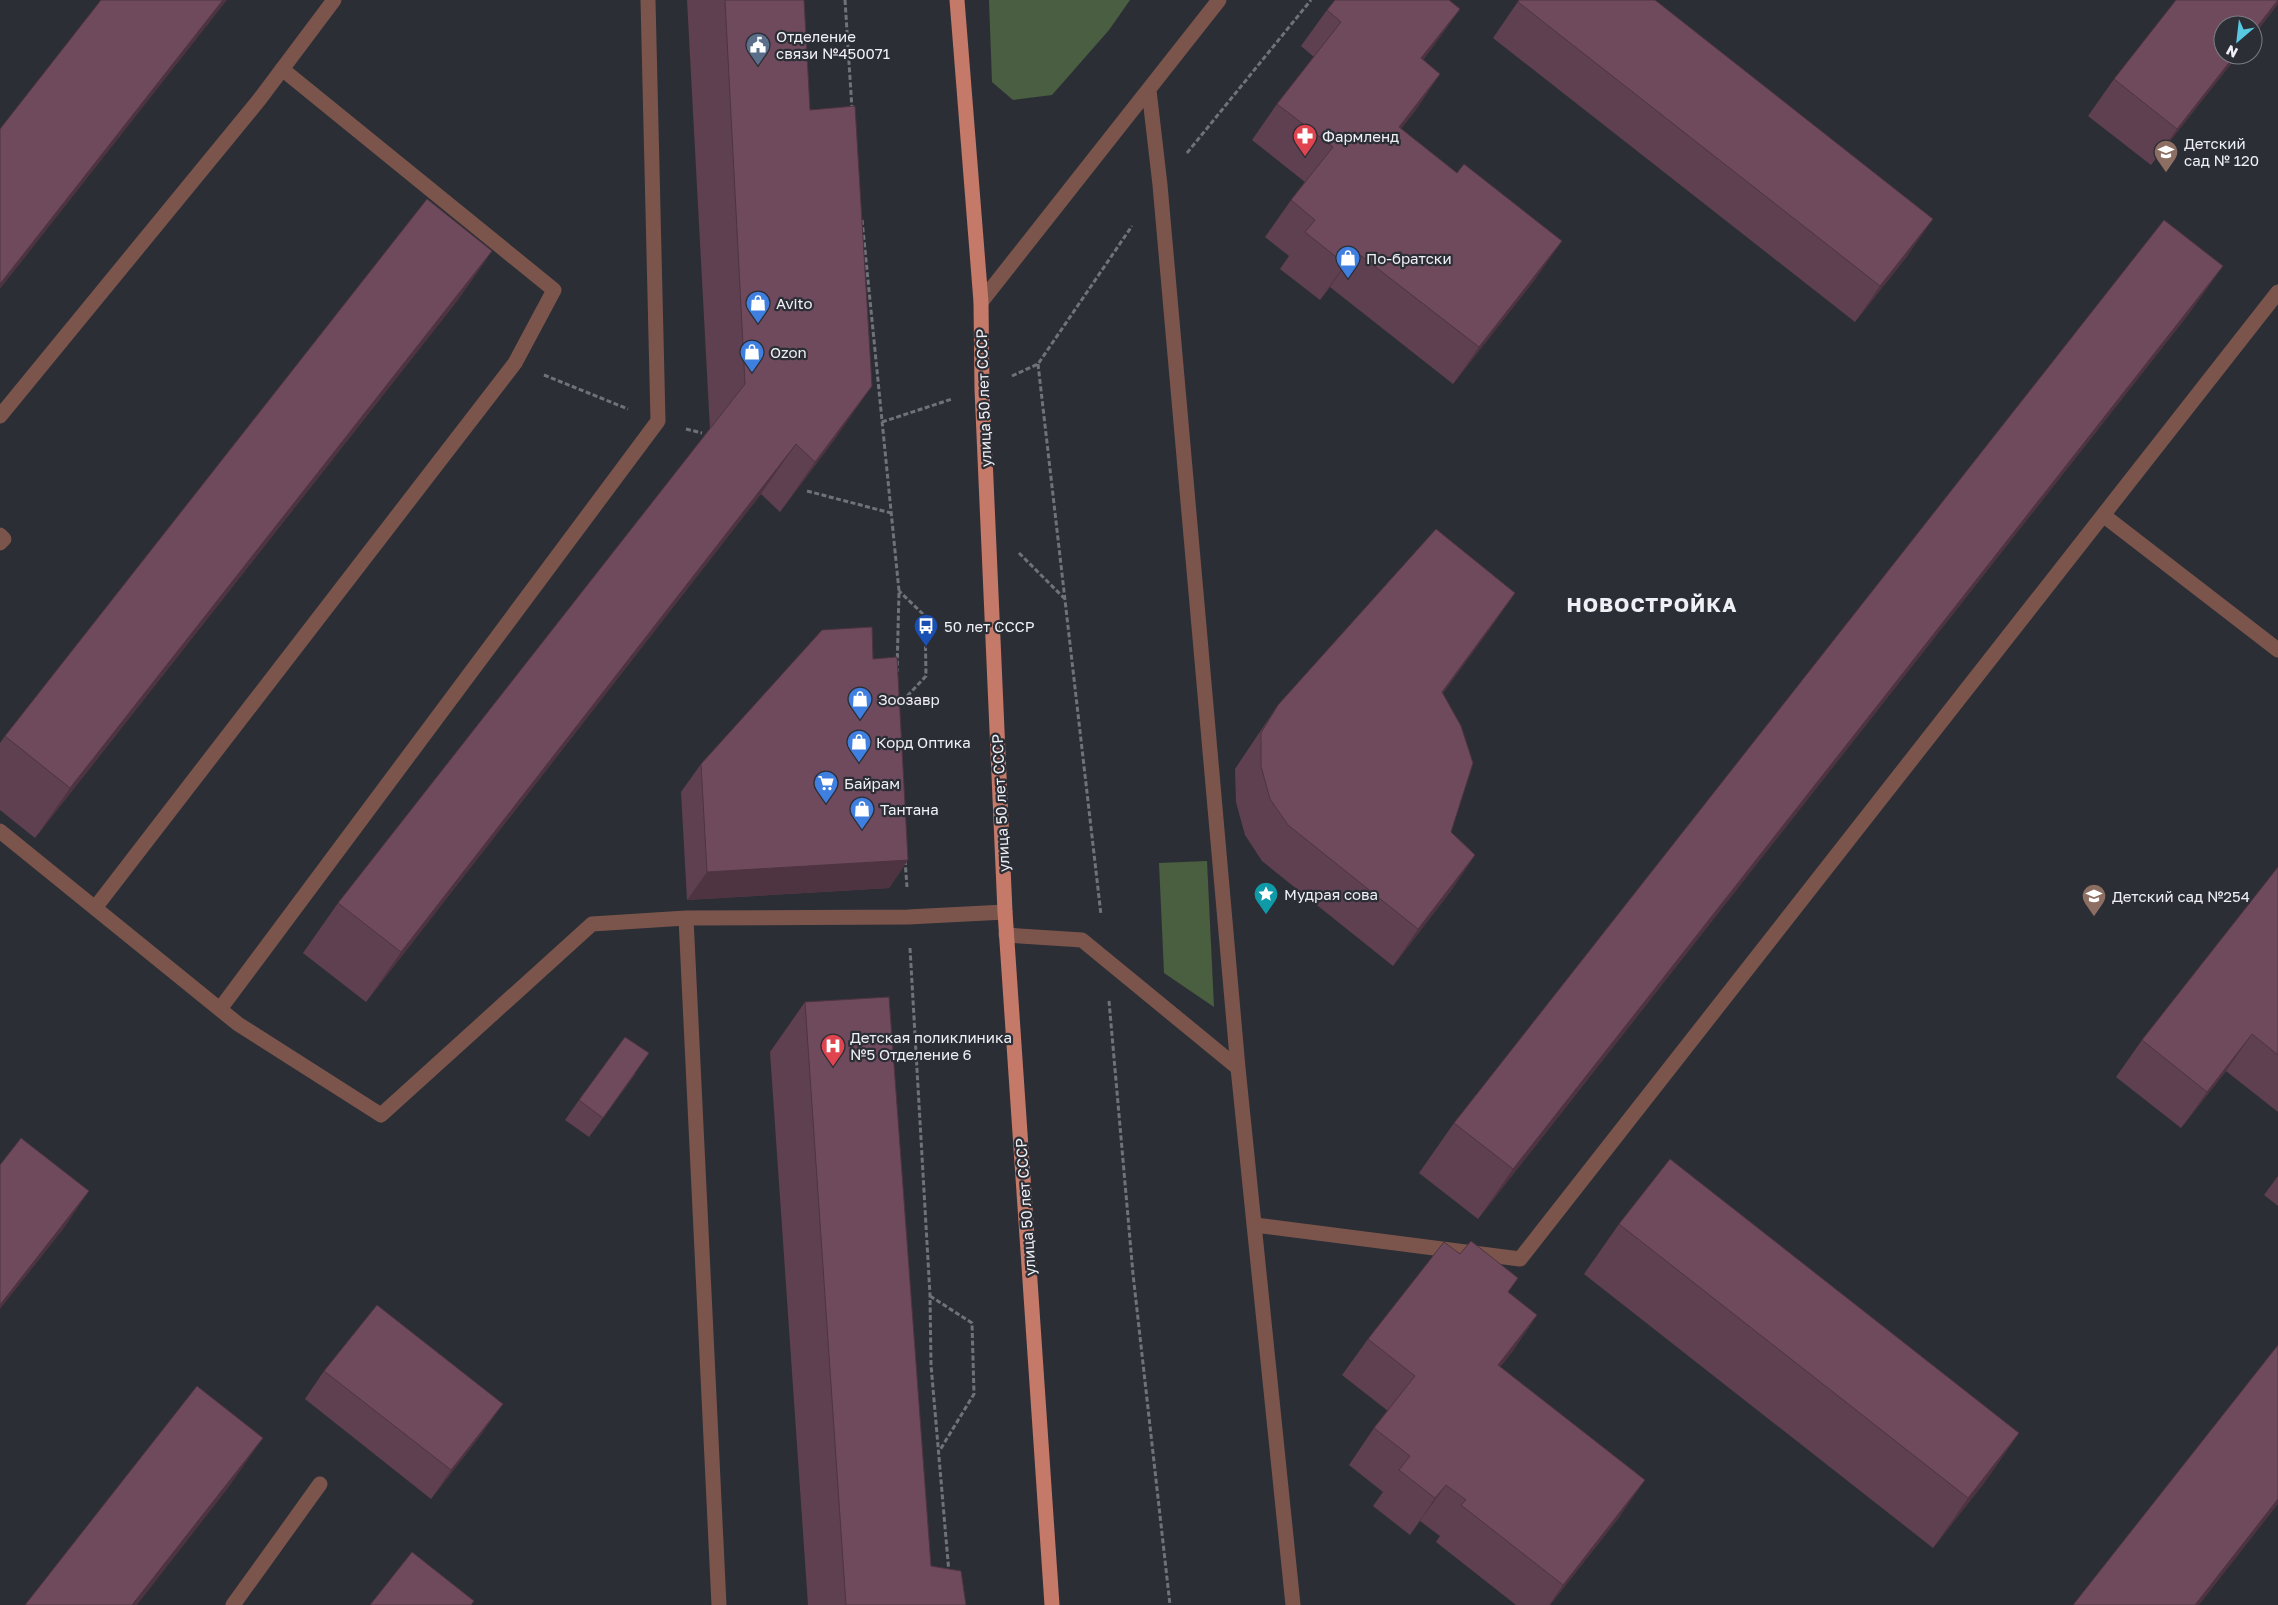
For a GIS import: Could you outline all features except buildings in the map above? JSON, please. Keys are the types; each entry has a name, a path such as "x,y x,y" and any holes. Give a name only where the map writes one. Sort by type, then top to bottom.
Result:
{"main road":[{"name":"улица 50 лет СССР","path":"957,0 981,302 982,389 1004,912 1052,1605"}],"street":[{"path":"0,416 282,69 334,0"},
{"path":"220,1009 658,421 648,0"},
{"path":"981,302 1220,0"},
{"path":"95,908 515,363 554,290 282,69"},
{"path":"1149,90 1160,185 1238,1068 1293,1605"},
{"path":"1255,1225 1520,1259 2278,292"},
{"path":"2103,515 2278,650"},
{"path":"0,535 4,539 0,543"},
{"path":"0,831 238,1024 381,1115 592,924 686,918 908,917 1004,912"},
{"path":"686,918 719,1605"},
{"path":"1006,935 1082,940 1238,1068"},
{"path":"233,1605 320,1484"}],"path":[{"path":"845,0 852,116"},
{"path":"882,422 982,389 1038,364 1160,185 1311,0"},
{"path":"861,214 899,591 897,678"},
{"path":"515,363 658,421 702,433"},
{"path":"1038,364 1106,960 1132,1274 1170,1605"},
{"path":"807,491 891,513"},
{"path":"896,707 926,676 925,616 899,591"},
{"path":"896,698 897,717"},
{"path":"904,850 930,1295 931,1365 950,1576"},
{"path":"930,1295 972,1323 974,1394 939,1451"}],"green space":[{"path":"989,0 1130,0 1109,30 1052,95 1013,100 992,82"},
{"path":"1207,861 1214,1007 1164,973 1159,863"}],"place":[{"name":"Отделение связи №450071","path":"758,66"},
{"name":"Фармленд","path":"1305,157"},
{"name":"Детский сад № 120","path":"2166,173"},
{"name":"По-братски","path":"1348,279"},
{"name":"Avito","path":"758,324"},
{"name":"Ozon","path":"752,373"},
{"name":"50 лет СССР","path":"926,647"},
{"name":"Зоозавр","path":"860,720"},
{"name":"Корд Оптика","path":"859,763"},
{"name":"Байрам","path":"826,804"},
{"name":"Тантана","path":"862,830"},
{"name":"Мудрая сова","path":"1266,915"},
{"name":"Детский сад №254","path":"2094,917"},
{"name":"Детская поликлиника №5 Отделение 6","path":"833,1067"}],"district":[{"name":"НОВОСТРОЙКА","path":"1652,604"}]}
